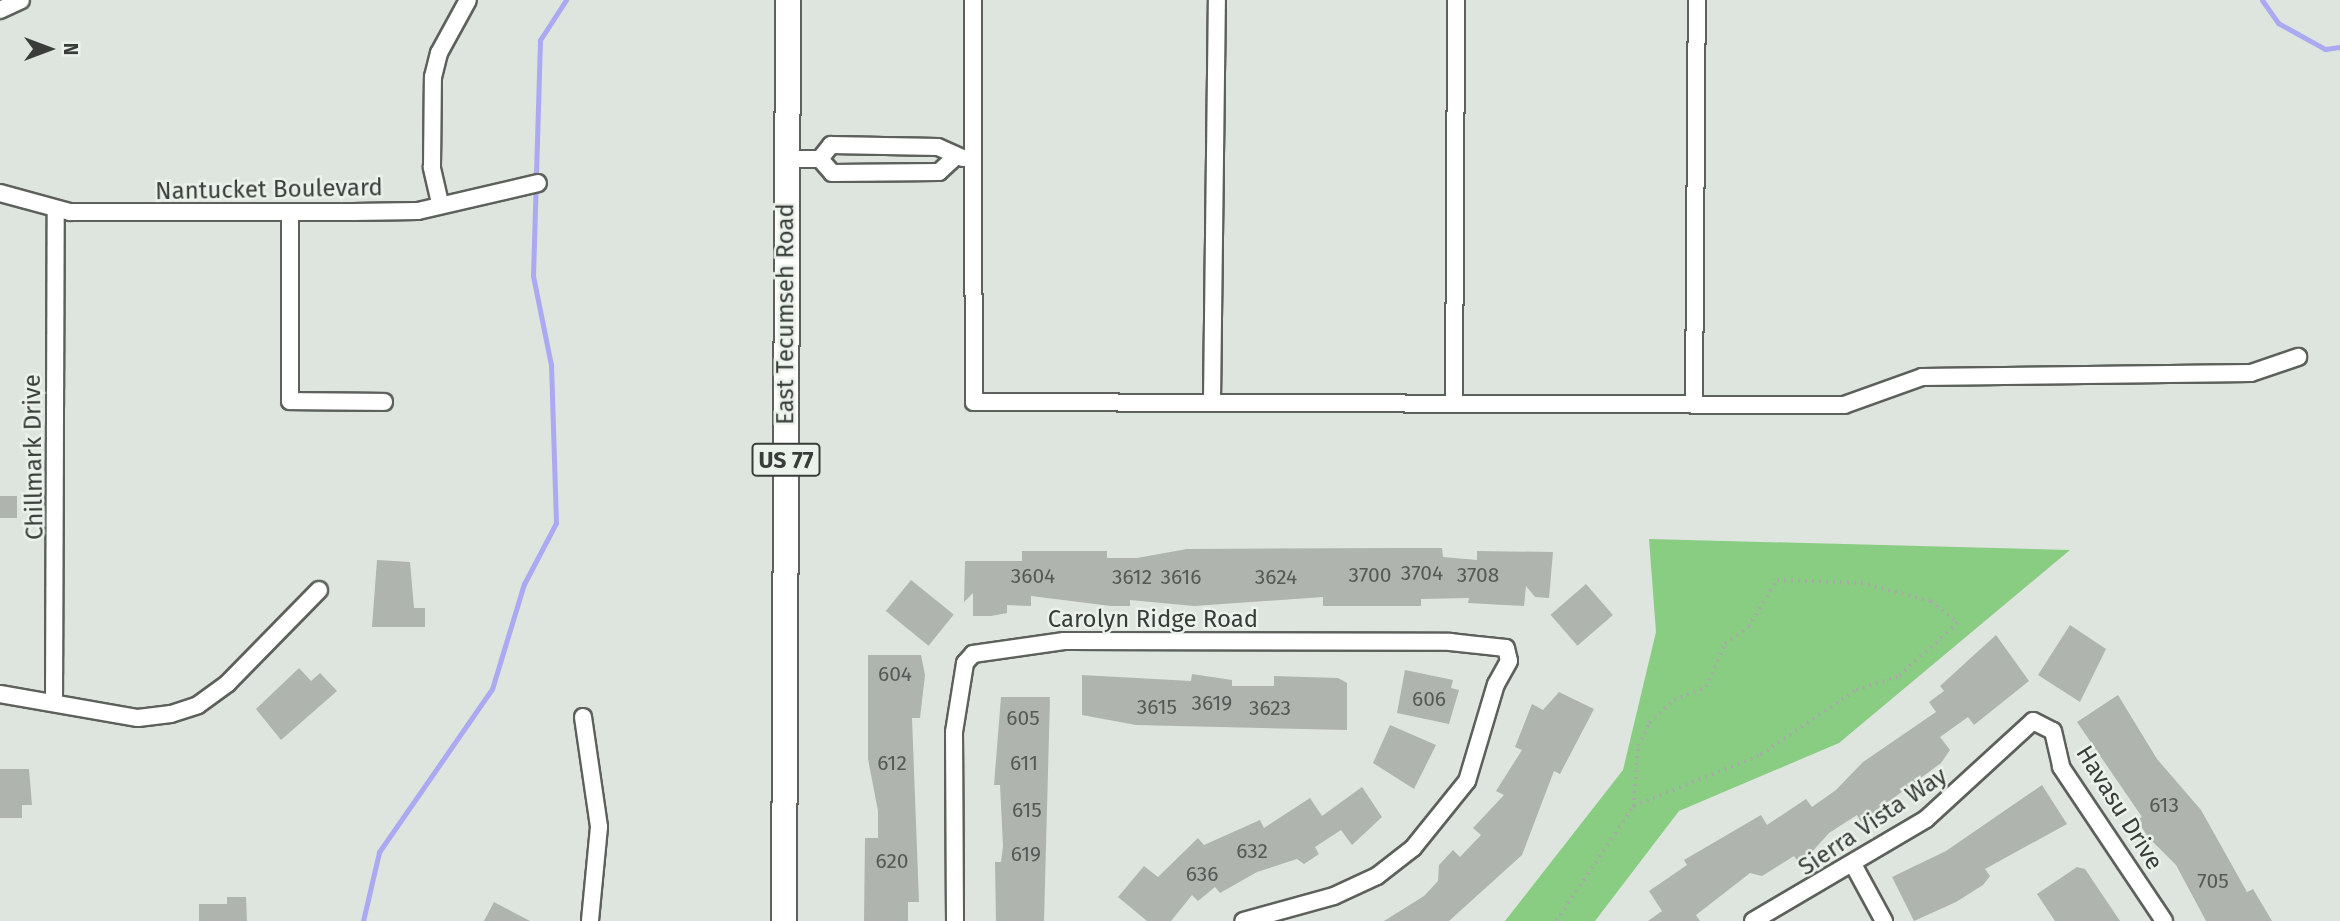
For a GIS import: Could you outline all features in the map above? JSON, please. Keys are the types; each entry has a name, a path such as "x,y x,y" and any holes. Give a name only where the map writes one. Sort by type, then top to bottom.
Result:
{"main road":[{"name":"East Tecumseh Road","path":"784,921 788,0"}],"street":[{"path":"0,10 21,0"},
{"path":"973,0 961,158 974,402 1844,405 1922,377 2251,373 2298,358"},
{"path":"1212,401 1217,0"},
{"path":"1454,403 1456,0"},
{"path":"1694,405 1697,0"},
{"path":"440,203 432,167 433,77 439,52 466,1"},
{"path":"820,159 831,145 939,147 961,158"},
{"path":"787,159 820,159 832,173 939,172 961,158"},
{"name":"Nantucket Boulevard","path":"0,193 56,211 418,211 440,203 538,183"},
{"name":"Chillmark Drive","path":"54,703 56,211"},
{"path":"290,213 290,401 384,402"},
{"path":"0,694 138,718 198,705 267,649 319,590"},
{"name":"Carolyn Ridge Road","path":"955,921 954,732 965,663 973,654 1064,641 1450,642 1503,645 1509,661 1496,684 1467,780 1413,848 1377,876 1334,896 1243,921"},
{"path":"583,717 599,827 590,921"},
{"name":"Sierra Vista Way","path":"1753,921 1854,866 1949,802 2026,724 2039,721"},
{"name":"Havasu Drive","path":"2039,721 2053,731 2061,767 2164,921"},
{"path":"1854,866 1884,921"}],"path":[{"path":"1556,921 1633,807 1638,746 1649,723 1674,701 1706,687 1725,644 1748,627 1777,580 1861,583 1931,601 1958,623 1898,677 1855,691 1759,756 1633,807"}],"green space":[{"path":"1649,539 2070,550 1839,743 1679,811 1595,921 1505,921 1623,770 1656,632"}],"building":[{"path":"0,496 17,496 17,518 0,518"},
{"path":"1442,548 1443,557 1477,560 1477,551 1553,552 1549,598 1535,597 1526,586 1524,606 1468,603 1469,598 1421,599 1421,606 1323,606 1323,597 1194,606 1130,600 1130,606 1111,606 1031,596 1031,606 1007,605 1007,613 991,616 973,616 973,593 964,602 965,561 1022,561 1022,551 1107,551 1107,558 1137,558 1187,549"},
{"path":"377,560 410,562 414,608 425,608 425,627 372,627"},
{"path":"911,580 954,615 929,646 886,611"},
{"path":"1586,584 1613,615 1577,646 1551,615"},
{"path":"2070,625 2106,649 2080,702 2038,675"},
{"path":"1996,635 2029,681 1974,725 1968,717 1940,737 1950,750 1941,763 1861,822 1857,815 1829,833 1800,865 1794,856 1762,876 1750,873 1696,915 1700,921 1648,921 1662,911 1649,891 1687,865 1684,860 1761,815 1767,825 1806,799 1812,807 1836,790 1863,762 1936,712 1929,702 1944,691 1940,686"},
{"path":"868,655 921,655 925,675 920,718 912,718 919,902 908,902 908,921 864,921 865,838 878,838 878,811 868,759"},
{"path":"299,668 311,681 320,673 337,691 281,740 256,709"},
{"path":"1405,670 1453,680 1451,688 1459,690 1449,724 1397,713"},
{"path":"1192,674 1232,680 1232,686 1274,686 1274,676 1338,678 1347,683 1347,730 1136,725 1082,715 1082,675 1191,681"},
{"path":"1559,692 1594,709 1560,774 1554,771 1522,855 1449,921 1384,921 1424,896 1438,881 1439,865 1453,850 1460,857 1481,835 1473,828 1504,795 1496,791 1522,750 1515,747 1532,704 1543,710"},
{"path":"2118,695 2157,759 2201,810 2247,892 2253,889 2272,921 2206,921 2176,865 2148,837 2137,820 2142,817 2077,722"},
{"path":"1001,697 1050,697 1044,921 996,921 995,862 1001,862 1003,846 1000,785 994,785"},
{"path":"1390,725 1436,745 1414,789 1373,763"},
{"path":"0,769 29,769 32,805 22,805 22,818 0,818"},
{"path":"2042,785 2067,824 1985,869 1990,876 1983,885 1956,902 1914,921 1892,877 1946,851"},
{"path":"1362,787 1382,817 1352,845 1341,830 1315,847 1319,854 1304,864 1297,859 1257,872 1220,893 1215,887 1198,901 1192,895 1171,921 1147,921 1118,897 1144,866 1158,877 1198,838 1204,845 1260,820 1264,828 1310,798 1322,816"},
{"path":"2077,867 2085,869 2120,921 2055,921 2037,894"},
{"path":"227,897 246,897 247,921 199,921 199,904 227,904"},
{"path":"494,902 530,921 484,921"}],"waterway":[{"path":"363,921 379,852 492,689 524,584 556,523 551,365 533,276 540,40 566,0"},
{"path":"2262,0 2278,23 2325,49 2340,47"}]}
